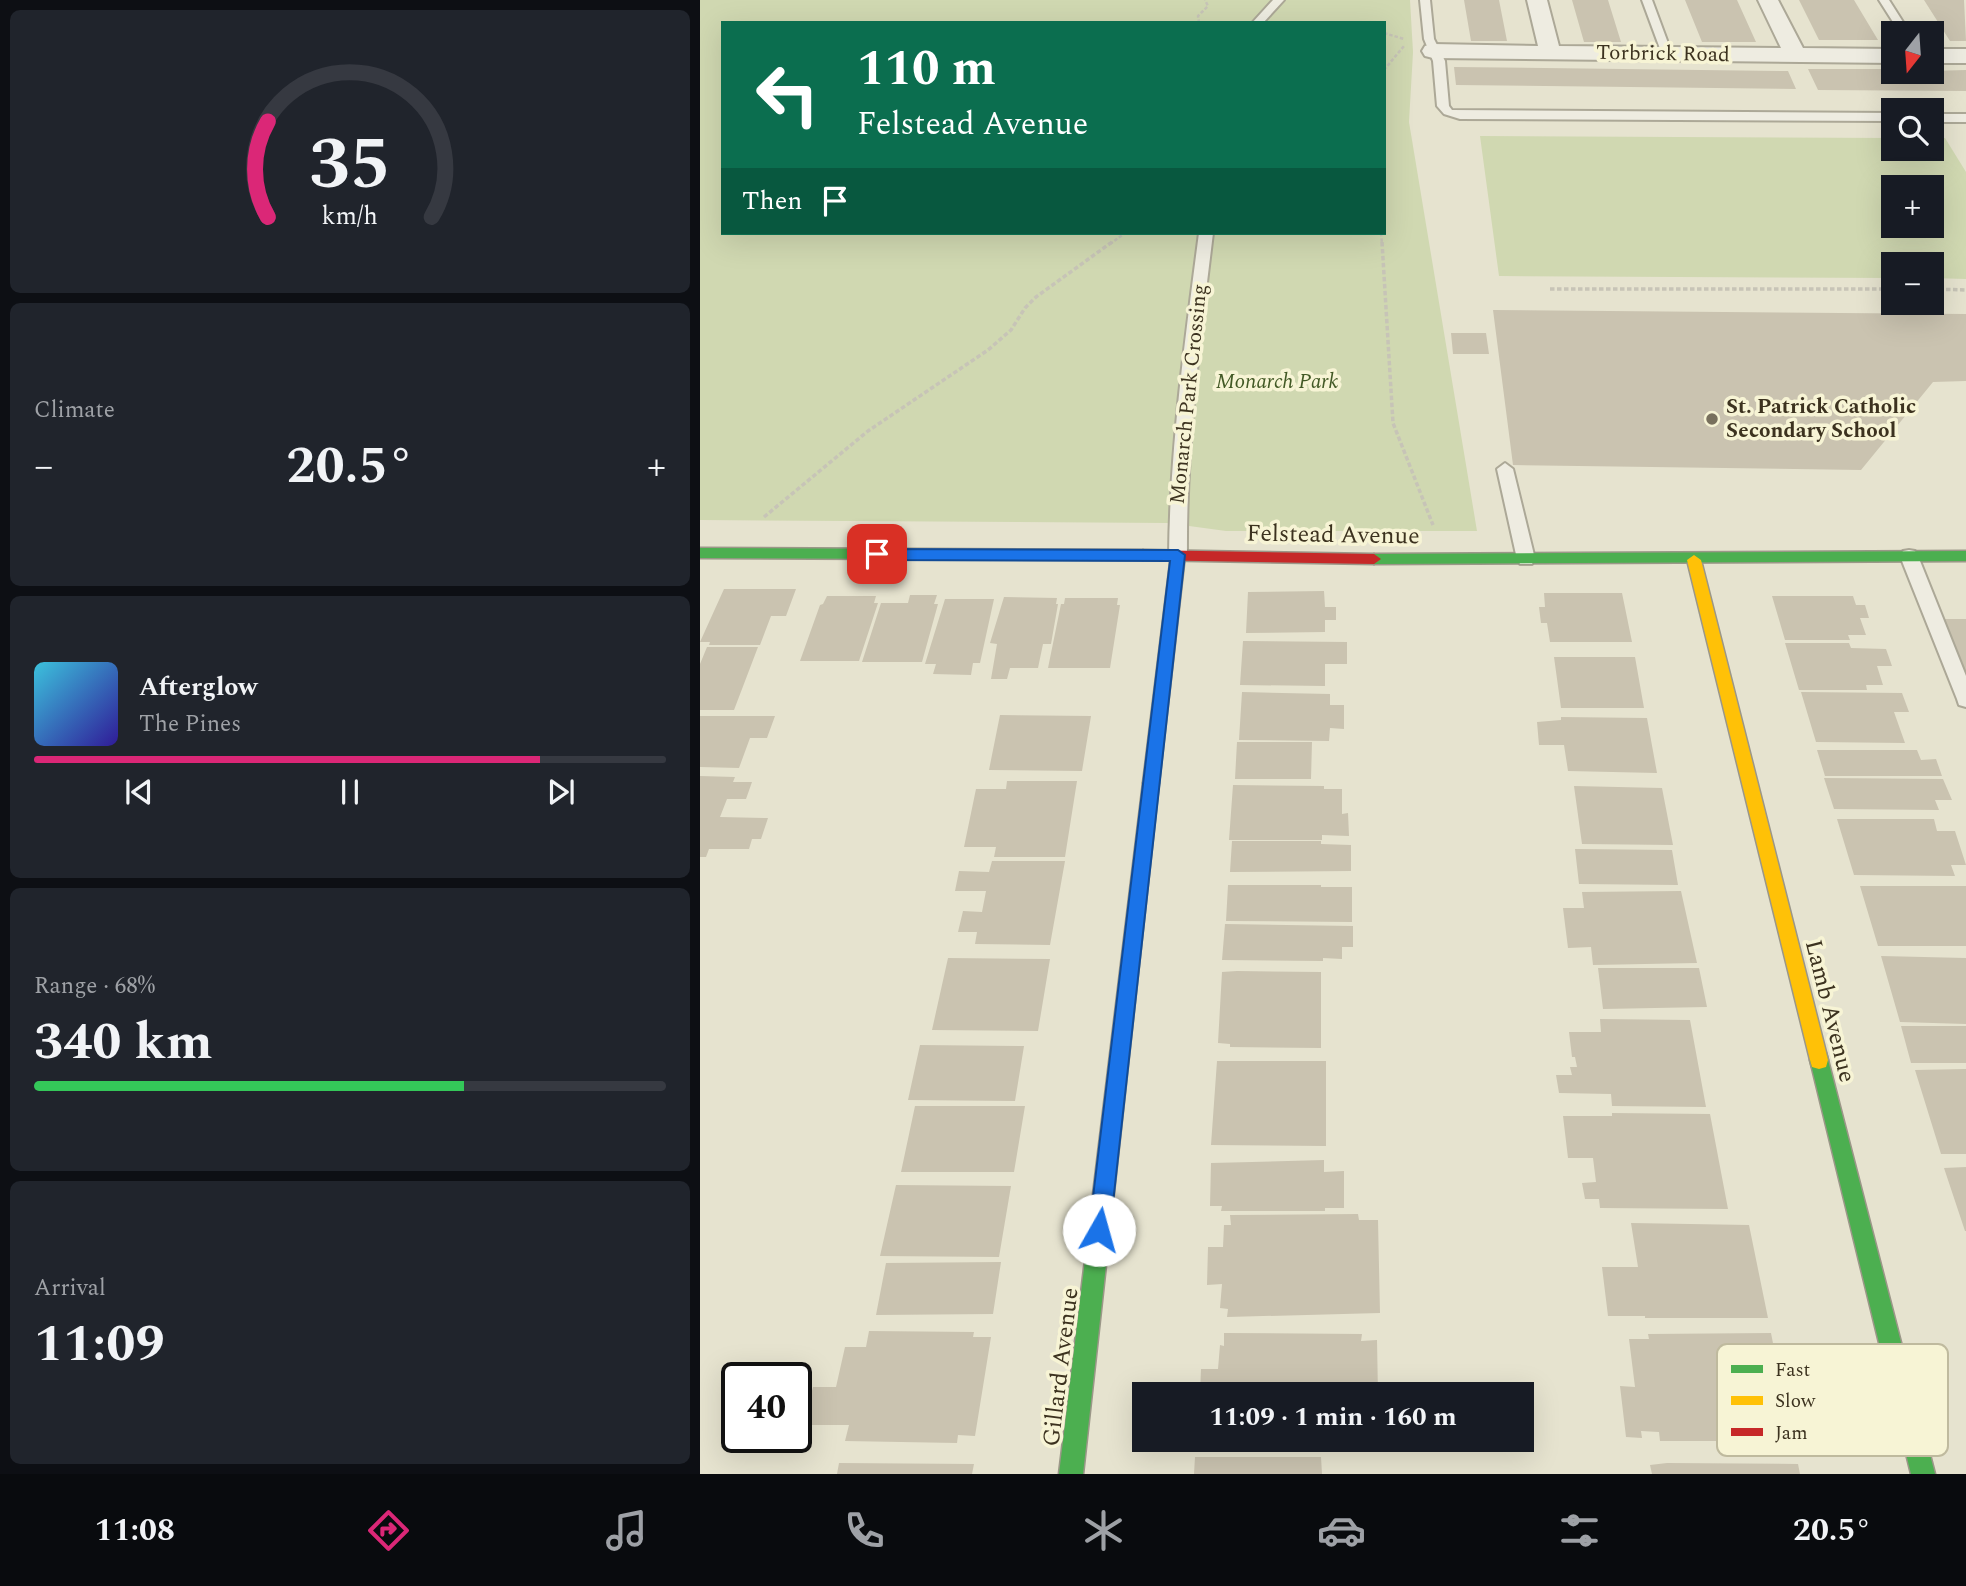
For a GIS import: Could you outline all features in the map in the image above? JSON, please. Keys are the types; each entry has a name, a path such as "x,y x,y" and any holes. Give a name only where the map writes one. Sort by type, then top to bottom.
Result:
{"street":[{"path":"1537,0 1550,52"},
{"path":"1768,0 1795,55"},
{"name":"Torbrick Road","path":"1433,51 1881,56"},
{"path":"1944,56 1966,56"},
{"name":"Felstead Avenue","path":"700,553 1694,560 1966,556"},
{"name":"Gillard Avenue","path":"1071,1474 1178,555"},
{"name":"Lamb Avenue","path":"1694,560 1890,1344"},
{"name":"Lamb Avenue","path":"1918,1456 1923,1474"}],"lane":[{"path":"1259,21 1279,0"},
{"path":"1425,0 1429,39 1438,61 1443,106 1448,112 1460,115 1881,117"},
{"path":"1647,0 1667,54"},
{"path":"1884,0 1897,21"},
{"path":"1944,118 1966,118"},
{"name":"Monarch Park Crossing","path":"1178,555 1178,502 1188,378 1206,235"},
{"path":"1505,469 1526,559"},
{"path":"1909,556 1966,699"}],"path":[{"path":"1199,21 1198,16 1208,6 1205,0"},
{"path":"1386,67 1405,46 1403,38"},
{"path":"755,524 868,431 988,350 1011,330 1025,308 1036,297 1122,235"},
{"path":"1381,235 1394,423 1400,445 1432,517 1434,536"},
{"path":"1550,289 1881,289"},
{"path":"1944,289 1966,290"}],"green space":[{"name":"Monarch Park","path":"700,0 1410,0 1413,52 1409,122 1477,531 1226,531 1167,523 700,520"},
{"path":"1480,136 1881,138 1881,161 1944,161 1945,138 1966,172 1966,279 1944,278 1944,252 1881,252 1881,278 1499,276"}],"building":[{"path":"1464,0 1499,0 1507,41 1471,41"},
{"path":"1572,0 1608,0 1621,42 1584,42"},
{"path":"1685,0 1737,0 1756,42 1702,42"},
{"path":"1799,0 1854,0 1878,40 1819,40"},
{"path":"1924,0 1964,0 1966,41 1950,41 1944,32 1944,21 1937,21"},
{"path":"1454,67 1788,71 1796,89 1456,85"},
{"path":"1808,69 1881,69 1881,84 1944,84 1944,71 1966,70 1966,91 1818,90"},
{"path":"1493,310 1966,314 1966,381 1933,382 1861,470 1513,465"},
{"path":"1451,333 1486,333 1489,354 1453,354"},
{"path":"724,589 796,589 786,616 771,616 760,645 709,645 710,642 700,642"},
{"path":"1324,591 1325,607 1336,607 1336,620 1325,620 1325,632 1246,633 1248,592"},
{"path":"1544,593 1622,593 1632,642 1550,642 1547,623 1541,623 1539,607 1545,607"},
{"path":"910,595 937,595 934,604 938,604 922,662 862,662 881,603 908,603"},
{"path":"827,596 876,596 874,603 878,603 859,661 800,661 820,605"},
{"path":"1772,596 1853,596 1856,605 1865,605 1869,618 1860,618 1866,635 1848,635 1850,640 1785,640"},
{"path":"1004,597 1057,598 1058,604 1051,644 1043,644 1038,668 1010,668 1007,679 991,679 997,644 990,643"},
{"path":"1065,598 1118,598 1117,605 1120,605 1110,668 1048,668 1061,604 1064,604"},
{"path":"945,599 994,599 980,663 973,663 971,675 933,674 936,664 925,664"},
{"path":"1944,619 1966,619 1966,674"},
{"path":"1243,641 1347,642 1347,664 1325,664 1325,686 1240,685"},
{"path":"1785,643 1849,643 1851,648 1886,649 1892,666 1877,666 1883,685 1866,685 1867,690 1799,690"},
{"path":"707,647 758,647 734,710 700,710 700,664"},
{"path":"1554,657 1635,657 1644,708 1561,708"},
{"path":"1242,692 1330,694 1330,705 1344,705 1344,729 1330,728 1329,741 1239,740"},
{"path":"1801,692 1902,693 1909,712 1894,712 1905,743 1816,742"},
{"path":"1000,715 1091,716 1082,771 989,770"},
{"path":"700,716 775,716 767,738 750,738 739,768 700,767"},
{"path":"1561,717 1647,718 1657,773 1568,771 1564,745 1539,745 1537,722 1561,720"},
{"path":"1237,742 1312,742 1311,779 1235,779"},
{"path":"1817,750 1917,750 1921,760 1936,759 1942,776 1825,776"},
{"path":"700,776 735,777 733,782 752,782 746,799 727,799 720,817 768,818 761,839 752,839 749,849 709,849 706,857 700,857"},
{"path":"1824,778 1943,779 1952,800 1935,800 1939,810 1834,809"},
{"path":"1007,781 1077,781 1065,857 994,857 996,847 964,847 976,789 1006,789"},
{"path":"1233,785 1324,786 1324,789 1342,789 1342,814 1348,813 1349,836 1322,835 1322,840 1229,840"},
{"path":"1574,786 1662,788 1673,845 1582,844"},
{"path":"1837,819 1934,819 1937,831 1955,831 1966,865 1951,865 1955,876 1854,875"},
{"path":"1232,841 1321,841 1321,844 1351,845 1351,871 1230,872"},
{"path":"1575,849 1672,850 1678,885 1579,884"},
{"path":"992,861 1065,861 1050,945 975,944 977,932 958,932 963,911 982,912 986,891 955,891 959,871 989,872"},
{"path":"1228,885 1352,887 1352,922 1226,921"},
{"path":"1860,886 1966,886 1966,946 1878,946"},
{"path":"1681,891 1697,963 1593,965 1591,947 1568,948 1563,908 1584,908 1582,892"},
{"path":"1225,924 1353,926 1353,947 1342,947 1342,959 1323,958 1323,961 1222,960"},
{"path":"1881,956 1966,958 1966,1024 1900,1022"},
{"path":"948,958 1050,959 1038,1031 932,1030"},
{"path":"1598,968 1699,968 1707,1007 1603,1009"},
{"path":"1222,972 1321,972 1321,1048 1230,1047 1230,1044 1218,1043"},
{"path":"1600,1019 1690,1020 1706,1107 1612,1106 1611,1094 1559,1093 1556,1075 1572,1075 1570,1067 1577,1067 1575,1057 1572,1057 1569,1032 1601,1032"},
{"path":"1901,1026 1966,1026 1966,1063 1911,1063"},
{"path":"920,1045 1024,1046 1015,1101 908,1100"},
{"path":"1217,1061 1326,1061 1326,1146 1211,1145"},
{"path":"1966,1069 1966,1154 1941,1154 1915,1070"},
{"path":"915,1106 1025,1106 1014,1172 901,1172"},
{"path":"1612,1113 1710,1114 1728,1209 1600,1208 1599,1199 1585,1199 1582,1183 1596,1182 1593,1158 1568,1158 1563,1116 1612,1116"},
{"path":"1324,1160 1324,1172 1344,1171 1344,1208 1325,1208 1325,1211 1221,1211 1222,1206 1210,1206 1211,1163"},
{"path":"1966,1167 1966,1231 1965,1231 1944,1168"},
{"path":"896,1185 1011,1186 999,1257 880,1256"},
{"path":"1358,1214 1359,1220 1378,1220 1380,1313 1227,1317 1228,1309 1220,1308 1222,1284 1207,1285 1208,1247 1223,1247 1224,1225 1231,1225 1230,1215"},
{"path":"1631,1223 1749,1225 1768,1318 1608,1316 1602,1267 1638,1267"},
{"path":"1001,1262 993,1314 876,1315 886,1263"},
{"path":"869,1331 974,1332 973,1337 991,1337 975,1436 958,1435 957,1443 845,1441 849,1425 812,1425 813,1387 836,1387 845,1347 866,1347"},
{"path":"1224,1333 1362,1334 1361,1341 1377,1340 1378,1382 1200,1382 1201,1369 1218,1369 1220,1345 1224,1346"},
{"path":"1771,1333 1773,1344 1717,1344 1717,1441 1660,1441 1659,1432 1641,1431 1642,1438 1626,1437 1620,1386 1635,1387 1629,1339 1649,1339 1648,1334"},
{"path":"1195,1457 1321,1457 1322,1474 1194,1474"},
{"path":"839,1463 974,1464 972,1474 837,1474"},
{"path":"1798,1464 1800,1474 1652,1474 1650,1465"}],"traffic: fast":[{"path":"700,553 1143,555"},
{"path":"1374,559 1966,556"},
{"path":"1071,1474 1151,783"},
{"path":"1819,1060 1890,1344"},
{"path":"1918,1456 1923,1474"}],"traffic: slow":[{"path":"1151,783 1178,555"},
{"path":"1694,560 1819,1060"}],"traffic: jam":[{"path":"1143,555 1374,559"}],"place":[{"name":"St. Patrick Catholic Secondary School","path":"1712,419"}],"route":[{"path":"877,554 1178,555 1099,1230"}]}
